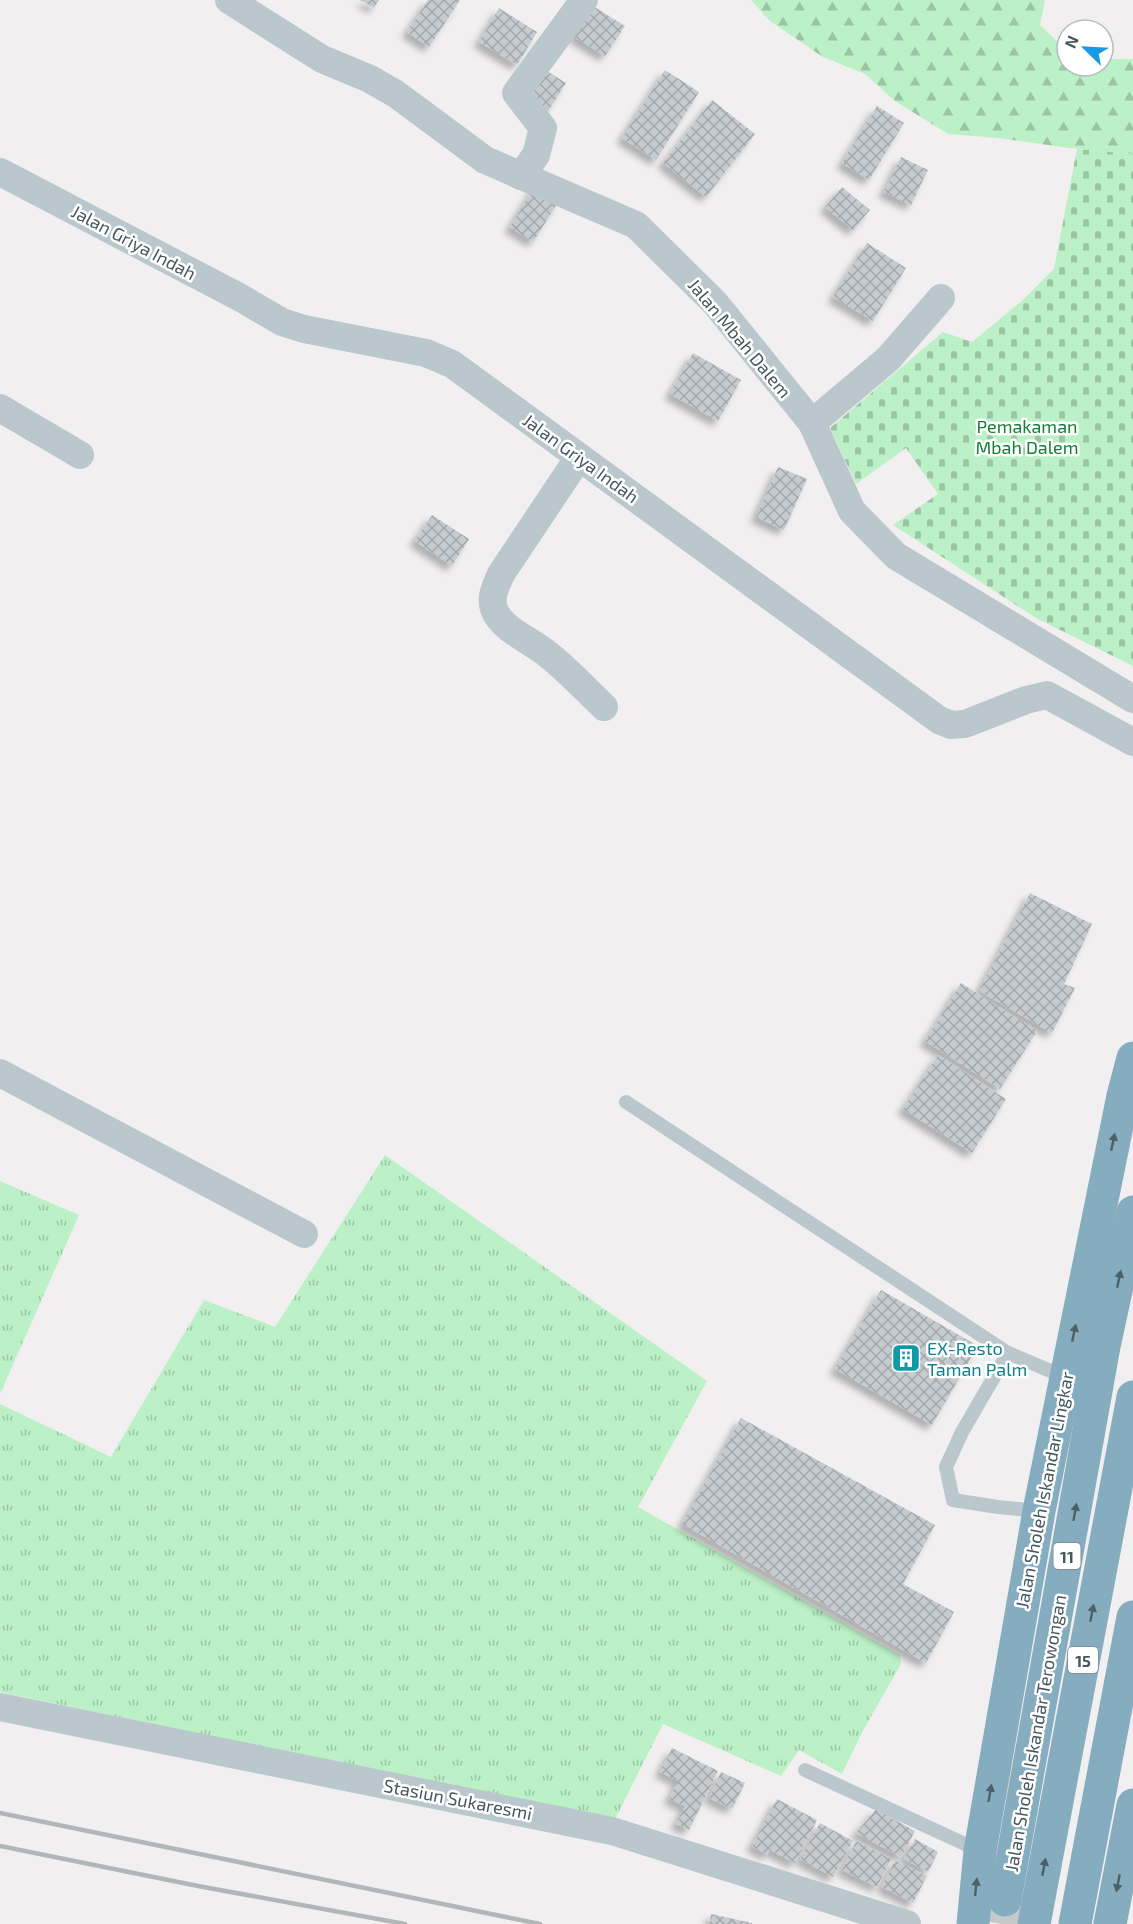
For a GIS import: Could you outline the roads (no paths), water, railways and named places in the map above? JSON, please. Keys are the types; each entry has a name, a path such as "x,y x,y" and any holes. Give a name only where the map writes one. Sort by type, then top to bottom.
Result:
{"highway":[{"name":"Jalan Sholeh Iskandar Lingkar","path":"973,1924 980,1851 1039,1511 1122,1096 1133,1058"},
{"name":"Jalan Sholeh Iskandar Terowongan","path":"1005,1900 1104,1346 1133,1212"},
{"name":"15","path":"1034,1924 1133,1397"},
{"name":"15","path":"1076,1924 1133,1617"},
{"path":"1082,1924 1133,1653"},
{"path":"1110,1924 1133,1805"}],"street":[{"name":"Jalan Mbah Dalem","path":"229,0 322,59 370,79 396,94 485,160 636,225 715,303 812,423 852,511 896,556 1133,699"},
{"path":"521,176 536,155 543,128 516,93 584,0"},
{"name":"Jalan Griya Indah","path":"0,172 241,298 282,322 304,329 426,353 452,364 939,720 951,725 965,724 1026,700 1047,695 1133,742"},
{"path":"812,423 888,359 941,298"},
{"path":"0,408 80,455"},
{"path":"579,457 501,574 492,600 495,612 508,627 547,653 604,706"},
{"path":"0,1073 304,1234"},
{"name":"Stasiun Sukaresmi","path":"0,1707 612,1831 907,1924"}],"lane":[{"path":"626,1102 1008,1353 1065,1377"},
{"path":"1008,1353 962,1432 946,1467 953,1500 1039,1511"},
{"path":"805,1770 980,1851"}],"tunnel":[{"path":"1001,1924 1005,1900"}],"railway":[{"path":"0,1813 540,1924"},
{"path":"0,1846 198,1886 405,1924"}],"place":[{"name":"EX-Resto Taman Palm","path":"906,1358"}],"park label":[{"name":"Pemakaman Mbah Dalem","path":"1027,436"}]}
